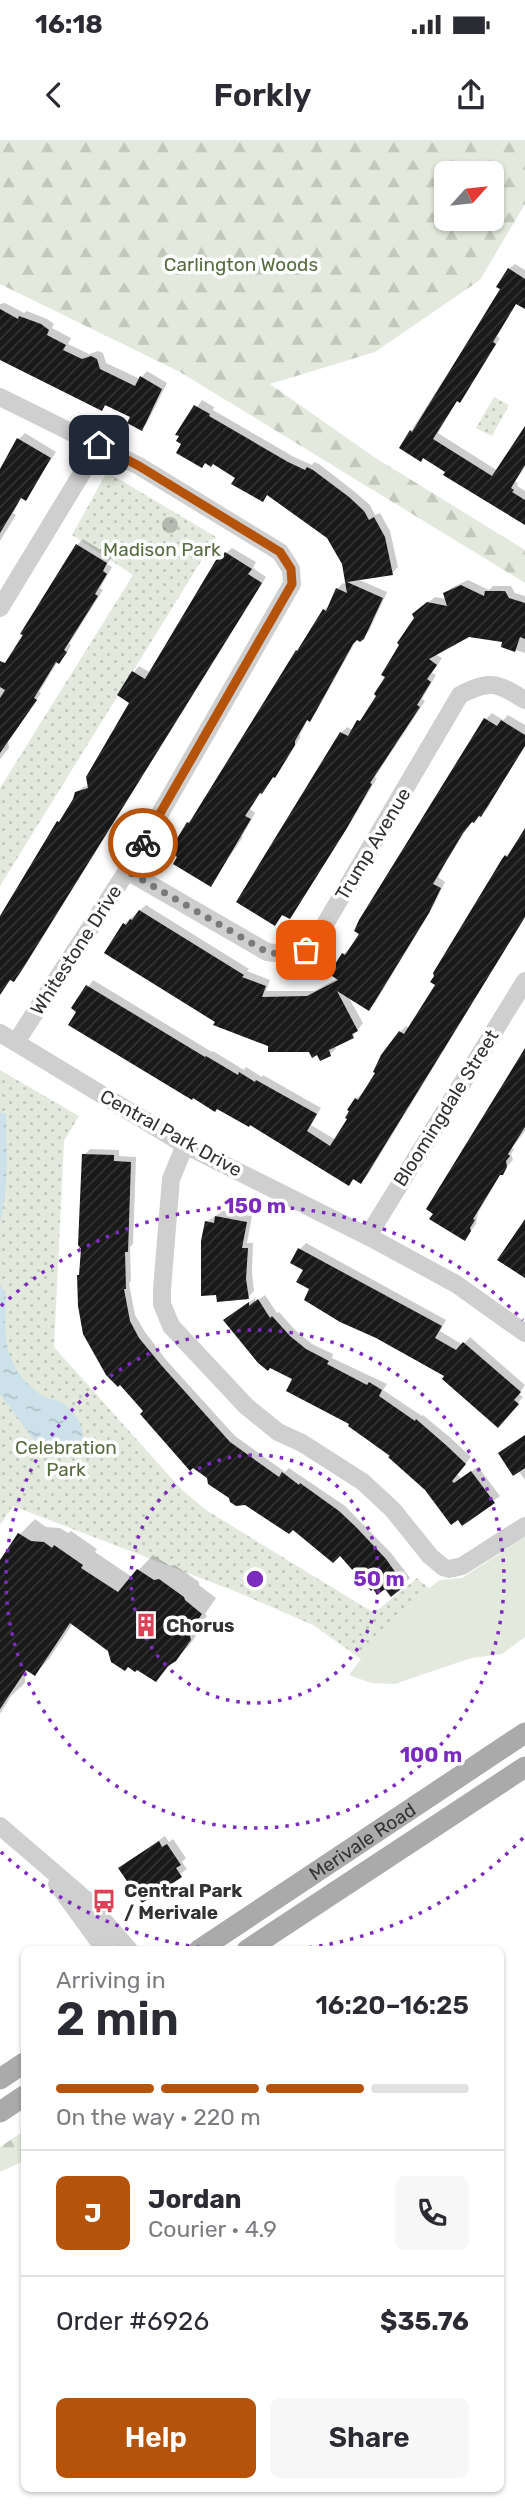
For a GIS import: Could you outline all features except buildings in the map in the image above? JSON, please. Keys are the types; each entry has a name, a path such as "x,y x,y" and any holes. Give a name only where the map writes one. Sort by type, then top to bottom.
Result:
{"main road":[{"name":"Merivale Road","path":"205,1946 525,1733"},
{"name":"Merivale Road","path":"253,1946 525,1768"},
{"path":"0,2080 21,2065"},
{"path":"0,2112 21,2097"}],"street":[{"name":"Whitestone Drive","path":"0,397 139,466 280,552 291,569 292,584 127,871 8,1038"},
{"path":"0,608 99,445"},
{"name":"Trump Avenue","path":"127,871 267,952 289,956 306,950 314,943 460,695 479,686 500,685 525,700"},
{"name":"Bloomingdale Street","path":"368,1236 525,981"},
{"name":"Central Park Drive","path":"8,1038 186,1146 368,1236 456,1284 525,1333"},
{"path":"186,1146 171,1179 162,1304 170,1325 246,1406 278,1432 302,1443 363,1482 393,1510 430,1556 443,1567 449,1569 462,1566 525,1526"},
{"path":"0,1826 85,1899 126,1946"},
{"path":"43,1863 102,1946"}],"green space":[{"name":"Carlington Woods","path":"0,140 525,140 525,204 480,280 375,352 270,384 374,457 525,550 525,583 180,372 0,284"},
{"path":"494,397 509,405 492,436 476,428"},
{"name":"Madison Park","path":"107,472 216,537 0,886 0,788 133,575 72,535"},
{"name":"Celebration Park","path":"0,1070 79,1116 64,1141 54,1347 181,1489 206,1510 374,1613 417,1578 429,1588 361,1659 313,1625 237,1592 13,1506 0,1525"},
{"path":"525,1537 525,1637 502,1654 471,1658 395,1684 371,1683 349,1675 429,1588 440,1580 462,1578"},
{"path":"21,2133 21,2162 0,2172 0,2147"}],"water":[{"path":"0,1112 6,1114 7,1155 5,1196 0,1222"},
{"path":"0,1285 6,1293 6,1337 15,1368 32,1388 71,1410 82,1429 82,1441 70,1453 57,1455 43,1452 0,1394"}],"way so far":[{"path":"143,843 127,871 267,952 289,956 306,950"}],"place":[{"name":"Chorus","path":"146,1625"},
{"name":"Central Park / Merivale","path":"104,1901"}],"route":[{"path":"99,445 139,466 280,552 291,569 292,584 143,843"}]}
